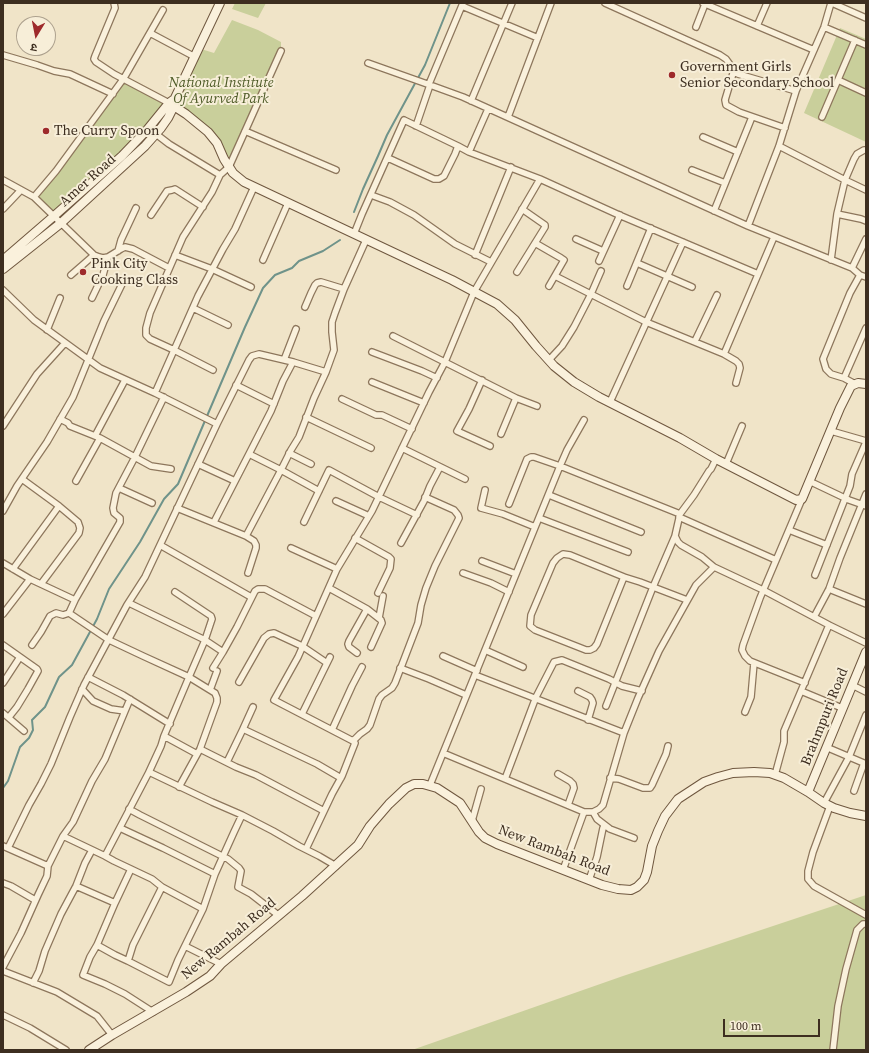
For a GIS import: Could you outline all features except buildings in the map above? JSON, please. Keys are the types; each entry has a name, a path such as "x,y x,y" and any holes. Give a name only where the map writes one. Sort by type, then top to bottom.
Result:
{"street":[{"path":"114,3 115,8 94,59 96,62 108,70 172,103 186,114 208,132 217,143 233,173 244,182 452,280 497,304 515,320 554,366 574,382 791,498 796,500 802,499"},
{"name":"Amer Road","path":"3,269 61,223 145,146 156,134 168,118 172,103 220,3"},
{"path":"471,101 512,3"},
{"path":"508,117 551,3"},
{"path":"605,3 720,55 726,59 738,74 796,91"},
{"path":"696,27 704,3 814,50"},
{"path":"757,26 767,3"},
{"path":"748,226 779,146 796,91 824,27 831,3 845,6 865,16"},
{"path":"416,126 427,84 462,4 503,24 538,38"},
{"path":"34,197 56,171 113,94 124,78 163,10"},
{"path":"824,27 866,45"},
{"path":"150,34 195,57"},
{"path":"822,117 855,40"},
{"path":"213,370 150,339 146,335 146,328 150,313 183,237 212,192 220,174 229,167 281,50"},
{"path":"3,55 37,65 54,72 70,74 113,94"},
{"path":"368,63 488,108 748,226 852,268 863,276 850,293 823,359 826,369 831,374 844,378 855,384"},
{"path":"734,70 725,100 726,105 739,112 785,128"},
{"path":"838,80 866,92"},
{"name":"Amer Road","path":"3,260 122,156 172,103"},
{"path":"469,152 488,108"},
{"path":"714,211 752,117"},
{"path":"352,233 371,195 404,120 469,152 540,178 620,215 758,274"},
{"path":"245,131 336,170"},
{"path":"156,134 174,148 220,174"},
{"path":"703,137 738,152"},
{"path":"388,158 434,179 440,179 444,176 458,146"},
{"path":"779,146 866,190"},
{"path":"831,260 837,214 845,180 854,159 858,154 866,150"},
{"path":"475,255 511,167"},
{"path":"692,170 725,183"},
{"path":"353,741 274,700 302,646 337,569 379,497 445,362 474,292 540,178"},
{"path":"3,180 34,197 94,255 103,258 108,257 125,247 133,249 170,268"},
{"path":"155,393 192,308 235,229 254,187"},
{"path":"151,215 167,191 175,189 203,207"},
{"path":"3,209 21,190"},
{"path":"371,195 390,202 414,215 455,244 491,262"},
{"path":"263,260 288,203"},
{"path":"118,250 136,208"},
{"path":"517,272 545,226 522,209"},
{"path":"837,214 861,218 866,221"},
{"path":"599,261 620,215"},
{"path":"628,286 651,228"},
{"path":"724,354 774,237"},
{"path":"576,239 603,251"},
{"path":"852,268 866,239"},
{"path":"246,536 289,453 299,437 306,417 326,372 334,350 332,322 344,289 366,240"},
{"path":"610,402 683,242"},
{"path":"535,243 563,259 563,262 549,286"},
{"path":"71,275 94,255"},
{"path":"175,255 212,269 251,287"},
{"path":"92,298 103,274 108,257"},
{"path":"637,263 692,287"},
{"path":"549,360 562,346 574,327 601,271"},
{"path":"555,276 646,322 695,341 736,361 740,368 736,383"},
{"path":"3,511 73,397 104,321 124,280"},
{"path":"305,307 317,283 321,282 344,289"},
{"path":"3,290 34,320 100,368 164,397 217,424"},
{"path":"695,341 717,295"},
{"path":"47,330 60,298"},
{"path":"192,308 228,325"},
{"path":"844,378 866,328"},
{"path":"284,360 296,329"},
{"path":"393,336 516,398 537,406"},
{"path":"3,426 37,374 65,343"},
{"path":"372,352 437,378"},
{"path":"48,866 5,847 51,764 88,677 145,577 249,360 252,356 259,354 326,372"},
{"path":"214,522 274,404 283,381 293,362"},
{"path":"76,481 125,380"},
{"path":"482,380 457,431 490,446"},
{"path":"372,382 424,403"},
{"path":"805,683 750,661 742,650 743,645 763,590 840,408 851,386 858,383 866,384"},
{"path":"236,385 274,404"},
{"path":"32,645 42,632 50,616 56,613 63,615 69,613 120,522 120,518 114,513 113,508 116,493 136,457 164,397"},
{"path":"501,434 516,398"},
{"path":"342,399 376,415 382,415 412,428"},
{"path":"306,417 371,448"},
{"path":"60,419 68,423 70,426 98,437 151,466 170,469"},
{"path":"430,785 560,466 584,420"},
{"path":"726,464 742,426"},
{"path":"815,576 850,486 852,474 866,442 831,431"},
{"path":"402,448 465,479"},
{"path":"289,453 311,464"},
{"path":"249,454 319,491"},
{"path":"509,504 527,459 534,457 560,466 679,516 776,560"},
{"path":"606,706 653,587 675,536 679,516 694,495 708,471 711,469 716,459"},
{"path":"198,464 235,481"},
{"path":"401,543 417,515 440,467"},
{"path":"304,522 329,470 379,497 417,515"},
{"path":"22,479 78,522 80,528 79,533 41,584"},
{"path":"809,482 864,505"},
{"path":"119,488 152,504"},
{"path":"485,490 481,508 503,514 535,527"},
{"path":"814,617 829,589 840,558 864,505 866,494"},
{"path":"548,495 641,532"},
{"path":"353,741 368,729 379,699 392,688 418,623 426,588 435,566 459,518 454,510 425,497"},
{"path":"336,501 368,516"},
{"path":"13,569 59,506"},
{"path":"177,508 214,522 254,541 256,545 248,573"},
{"path":"539,518 628,552"},
{"path":"789,530 827,545"},
{"path":"675,536 681,546 714,566 866,643"},
{"path":"356,538 391,559 390,568 380,595 379,618"},
{"path":"160,545 251,597"},
{"path":"291,548 337,569"},
{"path":"624,577 598,644 594,648 586,650 534,630 530,626 531,615 553,563 563,554 570,555 687,600"},
{"path":"482,561 516,574"},
{"path":"3,563 30,579 75,600"},
{"path":"443,753 584,812 593,812 599,809 602,805 624,733 659,650 696,585 714,566"},
{"path":"463,573 491,583 509,592"},
{"path":"3,614 30,579"},
{"path":"328,588 367,609 379,618 382,623 371,647"},
{"path":"210,690 215,670 223,652 255,591 258,589 264,589 316,616"},
{"path":"829,589 866,604"},
{"path":"105,856 161,746 205,640 212,619 211,616 175,592"},
{"path":"129,603 205,640 223,652"},
{"path":"357,653 349,647 348,641 367,609"},
{"path":"69,613 109,640 189,677 215,693 217,702 198,751 179,787"},
{"path":"775,775 784,742 784,731 830,625"},
{"path":"239,682 264,638 269,634 274,633 302,646 327,663"},
{"path":"3,645 37,668 38,672 17,707 8,717"},
{"path":"485,650 523,667"},
{"name":"Brahmpuri Road","path":"808,792 866,652"},
{"path":"443,656 476,673 588,720 624,733"},
{"path":"3,683 20,657"},
{"path":"302,714 330,657"},
{"path":"505,779 536,698 551,665 554,662 562,660 610,679 622,686 642,691"},
{"path":"745,712 751,697 754,663"},
{"path":"332,730 362,668"},
{"path":"400,668 466,695"},
{"path":"88,677 130,699 170,724"},
{"path":"852,685 866,692"},
{"path":"82,689 93,701 111,709 125,711"},
{"path":"578,691 590,697 592,700 588,720"},
{"path":"801,691 842,708"},
{"path":"3,967 21,933 47,876 48,866 105,759 130,699"},
{"path":"227,762 254,707"},
{"path":"3,713 24,731"},
{"path":"866,715 827,805 808,871 808,879 814,886 866,915"},
{"path":"244,729 317,764 341,778"},
{"path":"164,736 256,775 324,811"},
{"path":"306,849 341,778 354,746 353,741"},
{"path":"610,778 619,779 643,788 650,788 666,754 668,746"},
{"path":"826,747 865,764 854,791"},
{"path":"149,772 242,815 336,866"},
{"name":"New Rambah Road","path":"89,1050 210,976 221,964 358,846 370,826 389,804 406,788 414,784 430,785 460,803 472,820 478,832 485,838 497,844 602,885 618,889 632,890 644,880 652,846 665,816 678,799 704,782 733,773 770,773 784,778 827,805 850,813 866,816"},
{"path":"558,774 573,784 574,788 568,805"},
{"path":"472,820 481,788"},
{"path":"129,809 228,859 240,868 241,871 238,888 251,894 278,915"},
{"path":"563,870 584,812"},
{"path":"593,812 597,819 610,829 634,838"},
{"path":"97,945 169,982 203,909 215,874 242,815"},
{"path":"120,828 215,874"},
{"path":"589,880 597,857 603,828"},
{"path":"63,836 152,879 162,887 203,909"},
{"path":"33,983 61,914 76,886 92,850"},
{"path":"131,869 83,975 125,994 153,1012"},
{"path":"3,883 35,900"},
{"path":"76,886 115,903"},
{"path":"128,961 134,945 162,887"},
{"path":"834,1050 838,1006 846,969 857,930 863,924 866,924"},
{"path":"185,946 221,964"},
{"path":"3,971 57,992 97,1016 112,1035"},
{"path":"3,1015 30,1028 66,1050"}],"green space":[{"path":"235,3 266,3 258,18 232,9"},
{"name":"National Institute Of Ayurved Park","path":"232,20 258,30 281,42 281,48 228,161 218,140 176,103 201,49 214,53"},
{"path":"840,28 866,39 866,142 804,113"},
{"path":"125,81 164,103 165,105 121,154 54,214 36,198"},
{"path":"866,895 866,1050 412,1050 623,976"}],"waterway":[{"path":"354,212 387,135 425,65 450,3"},
{"path":"3,788 8,781 20,747 29,738 33,730 32,720 45,707 59,677 72,665 97,619 109,589 140,542 164,499 178,484 263,288 275,275 292,268 299,261 323,251 340,240"}],"place":[{"name":"Government Girls Senior Secondary School","path":"672,75"},
{"name":"The Curry Spoon","path":"46,131"},
{"name":"Pink City Cooking Class","path":"83,272"}]}
